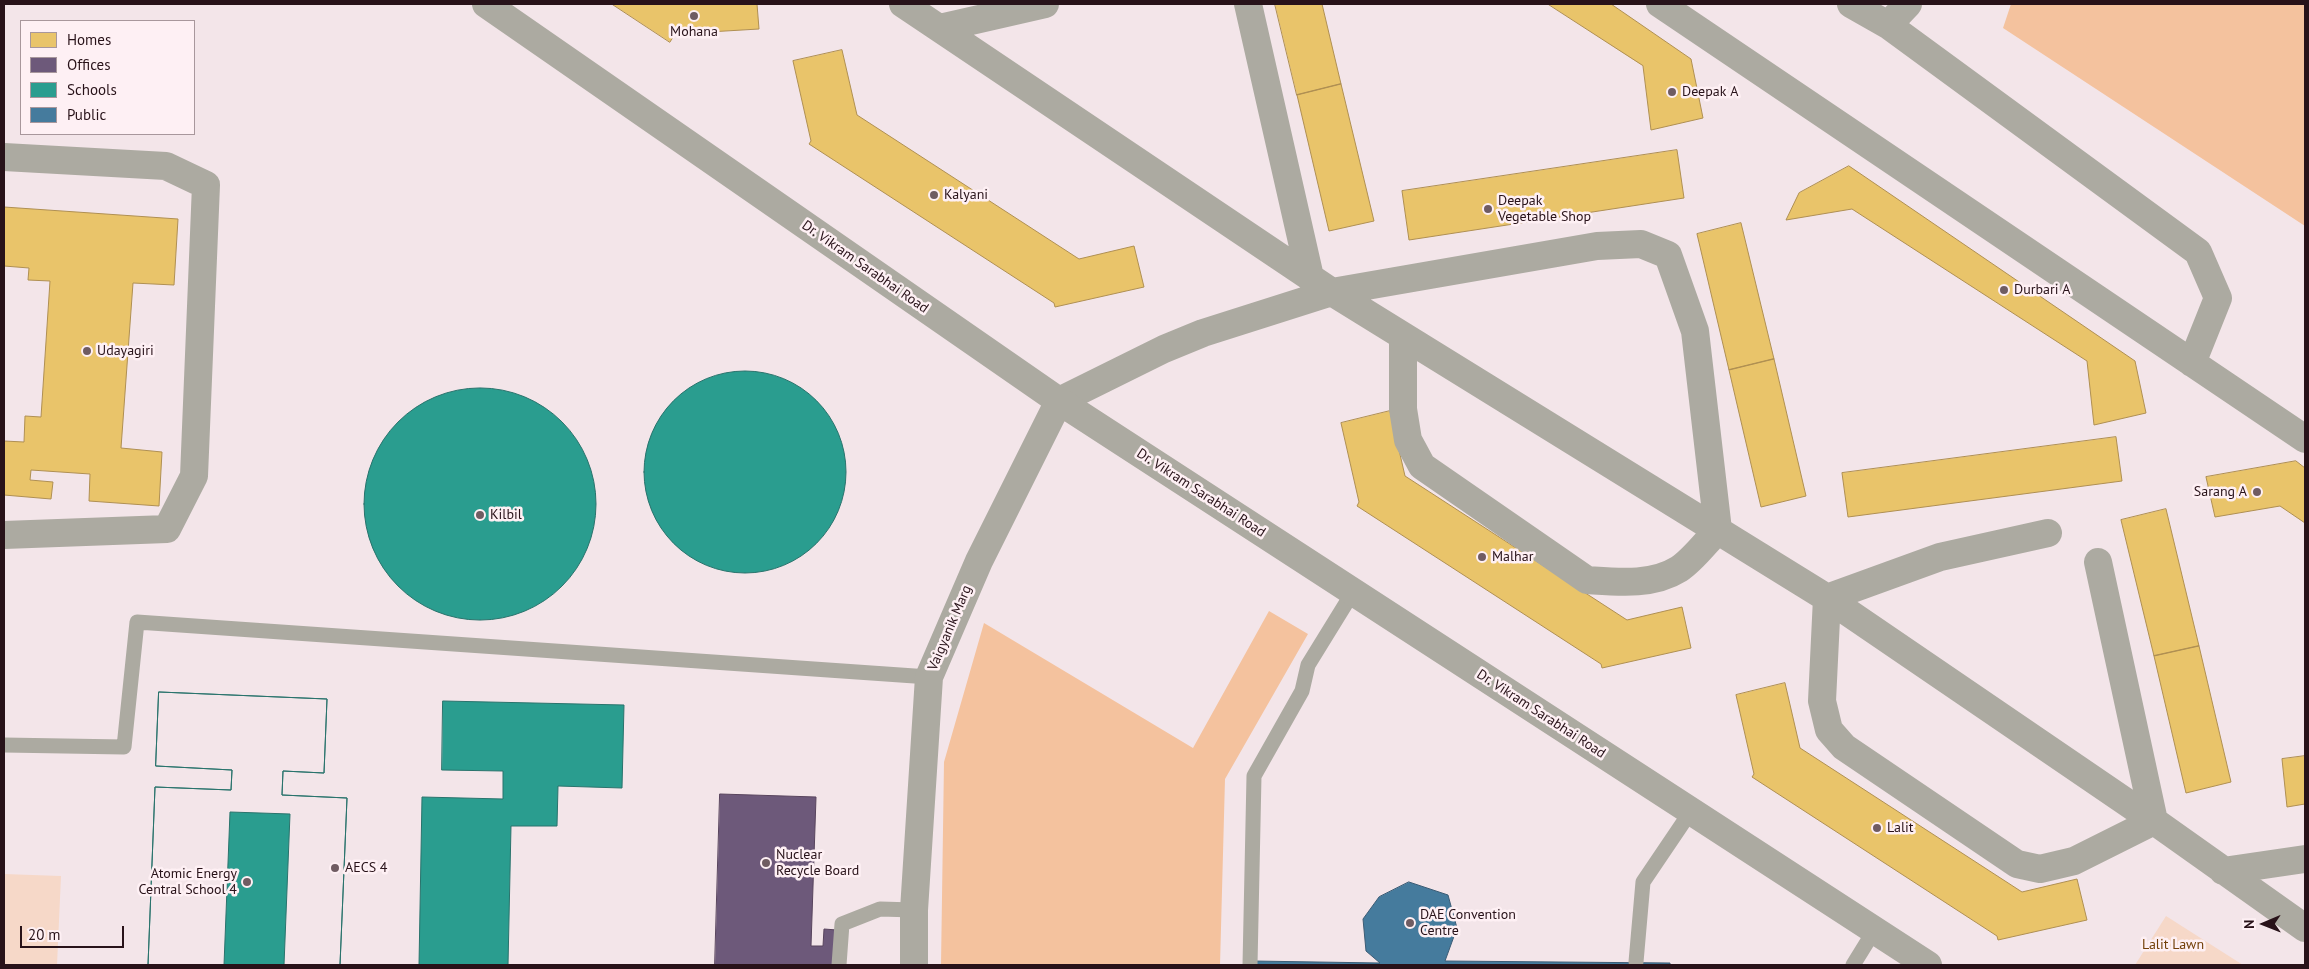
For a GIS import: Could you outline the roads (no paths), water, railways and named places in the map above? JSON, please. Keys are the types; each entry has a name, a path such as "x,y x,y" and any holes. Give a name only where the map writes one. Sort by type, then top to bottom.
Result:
{"street":[{"name":"Dr. Vikram Sarabhai Road","path":"486,4 1059,401 1928,965"},
{"path":"903,4 1321,284 1827,598 2154,821 2305,928"},
{"path":"940,28 1045,4"},
{"path":"1248,4 1321,284"},
{"path":"1660,4 2305,439"},
{"path":"1851,4 1888,25 2198,252 2218,298 2192,363"},
{"path":"1888,25 1908,4"},
{"path":"4,157 166,166 206,185 194,476 167,529 4,535"},
{"path":"1059,401 1164,349 1321,284 1597,246 1641,244 1668,255 1695,331 1718,530"},
{"path":"1403,336 1403,409 1408,440 1422,466 1587,580 1619,582 1658,579 1680,569 1718,530"},
{"name":"Vaigyanik Marg","path":"914,965 914,910 929,677 979,561 1059,401"},
{"path":"1827,598 1940,557 2048,533"},
{"path":"2098,562 2154,821"},
{"path":"1827,598 1822,701 1829,730 1844,748 2017,864 2040,869 2074,861 2154,821"},
{"path":"2223,871 2305,860"}],"lane":[{"path":"1250,965 1254,776 1302,691 1308,664 1353,592"},
{"path":"4,746 124,746 138,622 929,677"},
{"path":"1636,962 1643,882 1691,811"},
{"path":"839,965 842,924 880,909 914,910"},
{"path":"1852,965 1874,930"}],"place":[{"name":"Mohana","path":"694,16"},
{"name":"Deepak A","path":"1672,92"},
{"name":"Kalyani","path":"934,195"},
{"name":"Deepak Vegetable Shop","path":"1488,209"},
{"name":"Durbari A","path":"2004,290"},
{"name":"Udayagiri","path":"87,351"},
{"name":"Sarang A","path":"2257,492"},
{"name":"Kilbil","path":"480,515"},
{"name":"Malhar","path":"1482,557"},
{"name":"Lalit","path":"1877,828"},
{"name":"Nuclear Recycle Board","path":"766,863"},
{"name":"AECS 4","path":"335,868"},
{"name":"Atomic Energy Central School 4","path":"247,882"},
{"name":"DAE Convention Centre","path":"1410,923"}],"park label":[{"name":"Lalit Lawn","path":"2173,945"}]}
